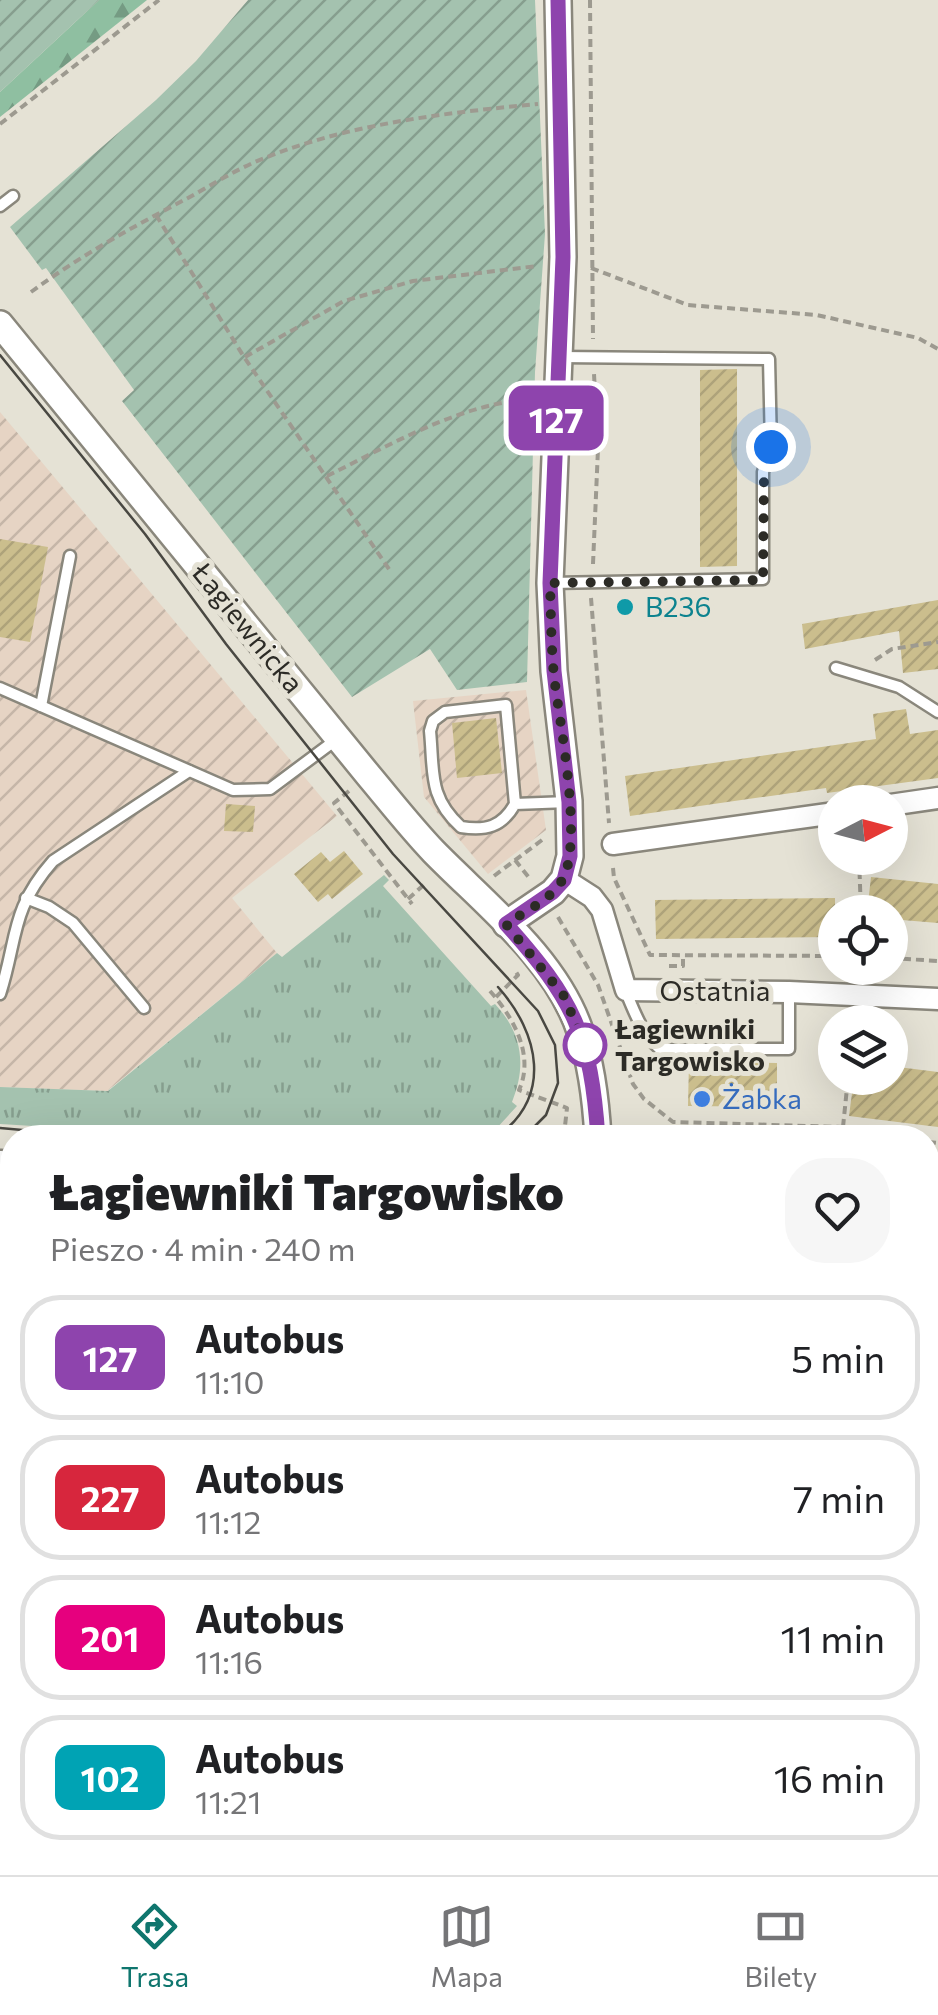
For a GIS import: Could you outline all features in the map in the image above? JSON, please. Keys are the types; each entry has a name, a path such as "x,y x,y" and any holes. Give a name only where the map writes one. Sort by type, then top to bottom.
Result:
{"street":[{"path":"558,0 555,261 559,357 550,583 562,802 570,856 564,880 506,924 564,996 580,1028 590,1065 587,1125"},
{"name":"Łagiewnicka","path":"0,324 431,849 506,924"},
{"path":"908,802 938,798"},
{"path":"612,844 818,815"},
{"name":"Ostatnia","path":"564,880 592,897 602,910 626,990 938,998"}],"lane":[{"path":"0,206 12,196"},
{"path":"550,583 763,580 764,472 771,447 770,359 559,357"},
{"path":"42,706 70,556"},
{"path":"836,668 899,687 938,712"},
{"path":"0,688 232,790 270,790 338,738"},
{"path":"506,706 515,804 508,818 493,828 461,826 452,818 436,796 432,720 445,712 506,706"},
{"path":"0,994 20,908 52,861 189,772"},
{"path":"515,804 562,802"},
{"path":"26,898 73,922 144,1008"},
{"path":"626,990 637,1020 660,1048 789,1049 789,992"}],"path":[{"path":"0,124 159,0"},
{"path":"30,292 156,215 256,162 337,136 438,114 543,104"},
{"path":"156,215 244,357 390,572"},
{"path":"244,357 344,301 414,281 555,261 688,305 818,315 918,338 938,349"},
{"path":"328,476 446,419 510,400 546,398"},
{"path":"854,673 892,649 938,642"},
{"path":"596,686 614,878 650,955 818,956"},
{"path":"355,787 334,803 412,904"},
{"path":"487,878 558,828 562,802"},
{"path":"516,860 532,882"},
{"path":"558,916 598,985 626,1068 644,1098 674,1122 746,1125"},
{"path":"666,966 682,966 682,955"},
{"path":"908,959 938,961"},
{"path":"496,996 518,975"},
{"path":"490,990 516,1026 521,1041 524,1058 519,1090 567,1108 565,1125"},
{"path":"843,1125 846,1095"}],"shaded area":[{"path":"0,412 337,816 232,898 277,953 107,1091 0,1087"},
{"path":"526,690 546,830 488,874 424,797 413,701"}],"green space":[{"path":"0,0 99,0 0,92"},
{"path":"99,0 147,0 0,117 0,92"},
{"path":"248,0 535,0 545,234 535,372 527,682 457,690 430,649 352,697 122,401 134,390 46,268 42,270 10,227 156,100 196,61"},
{"path":"384,875 389,880 383,886 491,1006 495,1004 511,1026 520,1062 512,1102 517,1106 500,1125 0,1124 0,1087 108,1091 277,953 282,957"}],"building":[{"path":"737,369 737,566 700,567 700,370"},
{"path":"0,539 48,547 30,642 0,637"},
{"path":"938,600 938,669 903,673 899,631 805,649 802,624"},
{"path":"906,709 910,734 938,730 938,778 886,785 818,785 818,789 630,816 625,776 876,739 873,714"},
{"path":"496,718 502,773 457,778 452,723"},
{"path":"226,804 255,806 253,832 224,831"},
{"path":"344,851 363,874 332,899 328,894 318,902 294,874 321,852 330,862"},
{"path":"871,877 938,884 938,923 908,920 908,895 869,895"},
{"path":"818,898 818,937 656,939 655,900"},
{"path":"689,1061 777,1063 777,1107 688,1106"},
{"path":"908,1068 938,1072 938,1125 849,1116 852,1095 908,1095"}],"tram line":[{"path":"0,355 145,534 226,644 393,854 538,1011 555,1045 558,1083 546,1115 536,1125"},
{"path":"498,987 523,1024 534,1064 526,1104 510,1125"}],"bus line":[{"name":"127","path":"558,0 563,257 550,583 570,856 564,880 553,892 506,924 564,996 580,1028 590,1065 597,1125"}],"place":[{"name":"B236","path":"625,607"},
{"name":"Łagiewniki Targowisko","path":"585,1045"},
{"name":"Żabka","path":"702,1099"}],"route":[{"path":"585,1045 564,996 506,924 553,892 564,880 570,856 550,583 763,580 764,472 771,447"}]}
